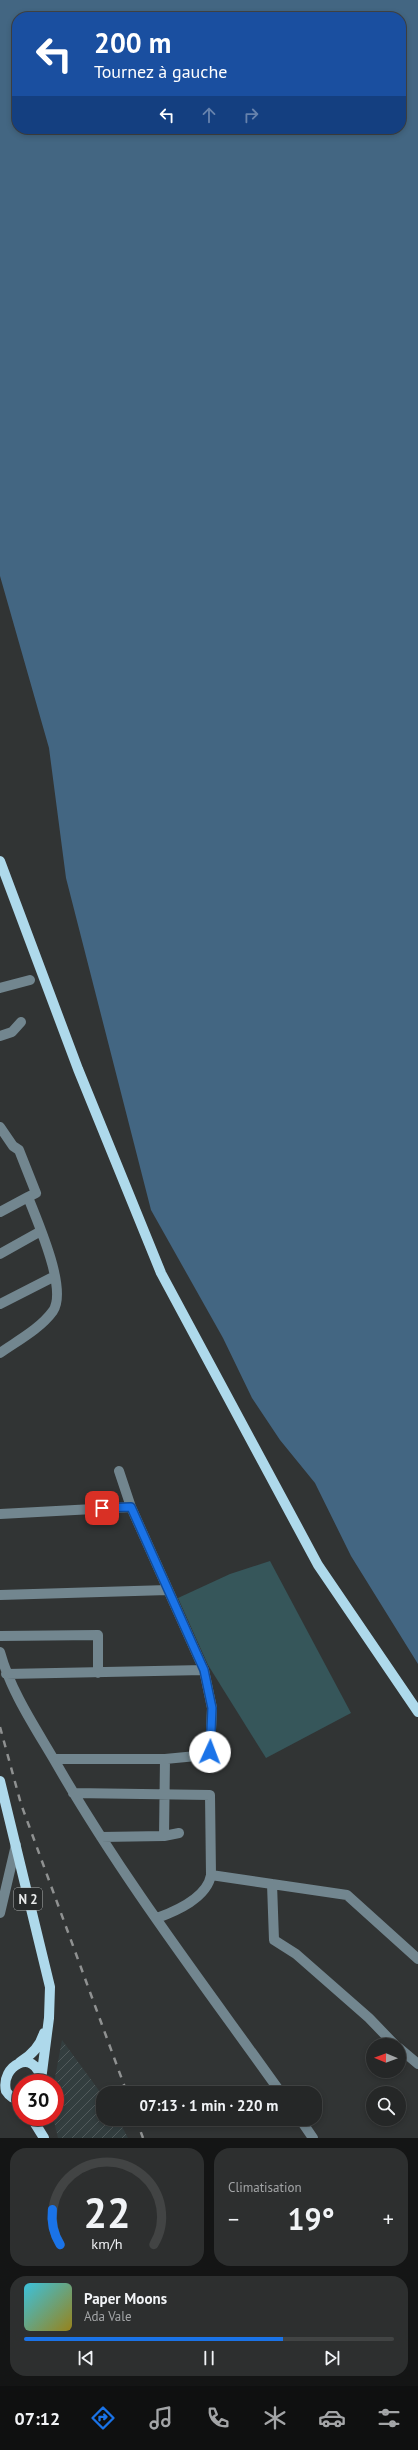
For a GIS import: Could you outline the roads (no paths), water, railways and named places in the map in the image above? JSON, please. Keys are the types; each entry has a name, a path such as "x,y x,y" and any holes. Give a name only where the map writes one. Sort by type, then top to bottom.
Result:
{"main road":[{"path":"0,861 78,1069 161,1273 318,1564 418,1712"},
{"name":"N 2","path":"0,1781 50,1987 49,2018 41,2044 18,2062"},
{"path":"42,2074 49,2018"},
{"path":"12,2095 2,2086 3,2076 6,2070 18,2062"},
{"path":"3,2064 18,2062 34,2066 38,2074"},
{"path":"37,2126 45,2138"},
{"path":"43,2126 45,2138"}],"street":[{"path":"0,988 30,980"},
{"path":"0,1036 12,1032 21,1022"},
{"path":"0,1127 13,1146 19,1150 36,1193 0,1212"},
{"path":"0,1352 38,1326 53,1310 58,1298 54,1276 41,1231 28,1197"},
{"path":"0,1254 41,1231"},
{"path":"0,1304 54,1276"},
{"path":"54,1759 165,1759 207,1755 210,1752 212,1708 204,1670 131,1507 118,1471"},
{"path":"0,1514 131,1507"},
{"path":"0,1595 168,1590"},
{"path":"0,1636 98,1635 98,1673"},
{"path":"0,1652 6,1674 73,1793 101,1837 157,1918 276,2086"},
{"path":"6,1674 204,1670"},
{"path":"164,1836 165,1759"},
{"path":"73,1793 210,1795 212,1798 209,1883 181,1909 157,1918"},
{"path":"101,1837 164,1836 179,1833"},
{"path":"0,1913 16,1845"},
{"path":"210,1875 347,1895 418,1959"},
{"path":"272,1884 274,1940 296,1954 369,2018 388,2038"},
{"path":"406,2054 418,2064"},
{"path":"305,2126 313,2138"}],"railway":[{"path":"0,1727 21,1804 124,2086"},
{"path":"139,2126 143,2138"}]}
